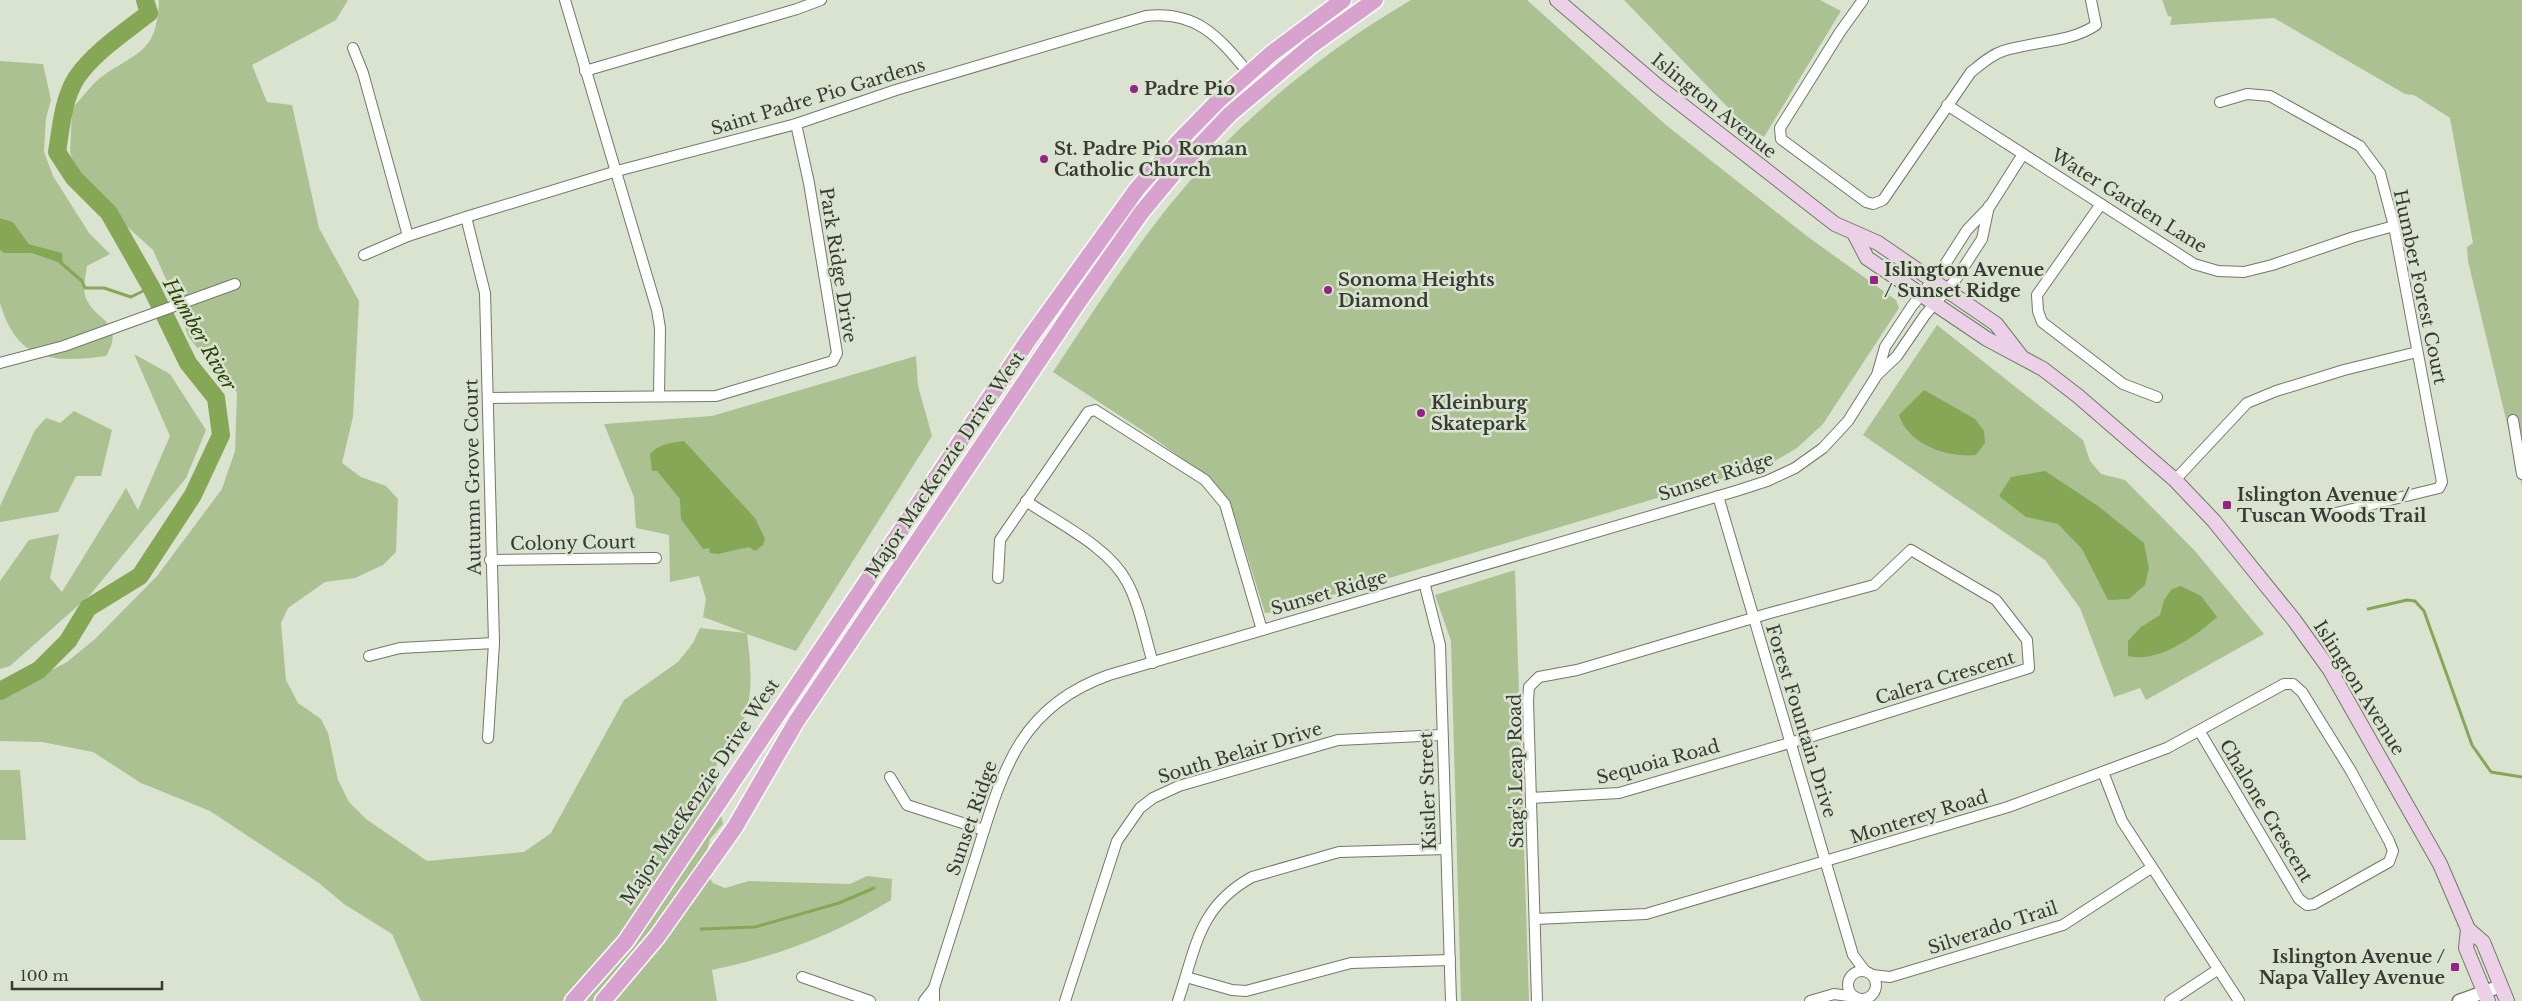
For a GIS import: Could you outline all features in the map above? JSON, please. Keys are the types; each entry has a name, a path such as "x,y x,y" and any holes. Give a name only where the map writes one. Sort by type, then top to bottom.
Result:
{"main road":[{"name":"Major MacKenzie Drive West","path":"572,1001 626,941 1029,339 1111,224 1178,141 1249,73 1296,34 1343,0"},
{"name":"Major MacKenzie Drive West","path":"603,1001 620,983 656,937 735,826 796,722 1116,247 1155,196 1217,126 1312,45 1375,0"},
{"name":"Islington Avenue","path":"1557,0 1659,87 1762,170 1835,224 1878,243 1996,324 2022,358"},
{"name":"Islington Avenue","path":"1854,233 1867,258 1987,339 2043,369 2078,396 2192,496 2262,579 2330,670 2440,864 2468,929 2483,942 2507,1001"},
{"name":"Islington Avenue","path":"2468,929 2466,948 2486,997"}],"street":[{"path":"565,0 617,171 660,328 659,396"},
{"path":"586,71 797,9 820,0"},
{"path":"1863,0 1780,128 1781,139 1866,202 1873,204 1883,200 1971,72 2002,51 2083,34 2096,25 2091,0"},
{"name":"Saint Padre Pio Gardens","path":"364,255 408,236 617,171 796,124 896,90 1126,21 1155,15 1180,18 1210,31 1236,55 1261,87"},
{"path":"353,48 364,73 408,236"},
{"name":"Humber Forest Court","path":"2220,102 2247,94 2270,96 2360,146 2380,173 2394,226 2442,482 2439,488 2336,513"},
{"name":"Water Garden Lane","path":"1947,105 2194,264 2218,271 2244,272 2272,265 2354,236 2394,226"},
{"name":"Park Ridge Drive","path":"488,398 716,396 833,361 837,353 809,183 796,124"},
{"path":"1990,206 2023,154"},
{"path":"2102,204 2037,295 2038,311 2042,322 2123,384 2157,397"},
{"name":"Sunset Ridge","path":"1877,375 1885,347 1968,230 1990,206"},
{"name":"Sunset Ridge","path":"934,1001 934,988 984,830 1009,759 1037,720 1062,699 1087,684 1153,663 1718,496 1780,475 1817,454 1848,421 1877,375 1897,356 1982,239 1990,206"},
{"name":"Autumn Grove Court","path":"466,217 485,293 490,560 494,643 488,738"},
{"path":"0,363 64,346 235,284"},
{"path":"2176,480 2246,403 2276,391 2344,370 2417,352"},
{"path":"998,578 1000,540 1088,412 1096,410 1205,480 1225,504 1262,630"},
{"path":"2513,420 2522,474"},
{"name":"Forest Fountain Drive","path":"1718,496 1853,955 1868,973"},
{"path":"1026,501 1102,552 1120,570 1132,590 1153,663"},
{"name":"Calera Crescent","path":"1753,618 1874,585 1911,550 1996,600 2027,640 2029,668 1790,742"},
{"name":"Colony Court","path":"490,560 656,558"},
{"name":"Kistler Street","path":"1424,582 1439,637 1451,1001"},
{"name":"Stag's Leap Road","path":"1538,1001 1529,687 1539,677 1577,670 1753,618"},
{"path":"369,656 400,648 494,643"},
{"name":"Monterey Road","path":"1535,918 1646,914 2008,807 2166,748 2200,732 2276,687 2292,684"},
{"name":"Chalone Crescent","path":"2200,732 2299,898 2307,905 2320,901 2390,862 2392,851 2390,841 2351,771 2302,692 2292,684"},
{"name":"South Belair Drive","path":"1066,1001 1117,841 1140,808 1153,798 1179,786 1338,740 1442,735"},
{"name":"Sequoia Road","path":"1531,798 1619,793 1790,742"},
{"path":"2103,772 2122,821 2239,1001"},
{"path":"890,777 907,805 984,830"},
{"path":"1178,1001 1201,931 1211,911 1228,893 1252,877 1339,852 1446,849"},
{"name":"Silverado Trail","path":"1868,973 1890,977 2063,925 2151,868"},
{"name":"Forest Fountain Drive","path":"1850,978 1853,955"},
{"path":"1186,977 1232,990 1246,991 1351,963 1450,960"},
{"path":"2170,1001 2218,970"},
{"path":"1810,1001 1834,994 1858,999 1866,998 1873,995 1876,982 1868,973 1858,972 1834,994"},
{"path":"802,977 870,1001"},
{"name":"Silverado Trail","path":"1873,995 1890,977"},
{"path":"1850,978 1849,990 1858,999"},
{"path":"2459,1001 2486,997 2501,986"},
{"name":"Sunset Ridge","path":"924,1001 934,988"}],"shaded area":[{"path":"159,0 348,0 336,20 252,65 267,102 292,105 319,228 359,301 353,417 342,463 361,477 386,486 398,499 396,552 383,565 355,578 325,582 288,608 281,623 286,680 298,703 321,719 328,733 338,780 349,802 366,819 427,861 524,852 551,833 624,700 678,662 693,643 700,628 746,633 703,617 706,599 699,576 670,582 669,535 636,528 634,497 604,424 712,416 916,356 918,386 932,436 796,651 747,634 750,658 750,684 747,709 738,732 724,749 717,763 715,778 723,824 710,839 704,863 705,871 713,883 725,888 749,881 850,884 867,876 892,879 891,900 827,934 805,943 736,965 712,970 717,1001 421,1001 392,934 344,904 319,883 210,811 141,783 93,752 42,742 0,741 0,697 67,662 95,639 157,576 222,489 235,451 237,393 226,371 208,362 188,336 177,304 153,250 100,202 76,171 70,152 72,111 75,105 100,78 145,47 155,30"},
{"path":"1411,0 1527,0 1666,125 1808,237 1896,300 1899,308 1823,424 1797,448 1768,465 1275,612 1265,613 1236,520 1226,498 1216,484 1151,436 1053,372 1145,237 1185,186 1230,138 1278,94 1329,54"},
{"path":"1624,0 1820,0 1841,11 1764,137 1744,124"},
{"path":"2162,0 2522,0 2522,486 2468,261 2467,247 2473,243 2450,118 2414,95 2405,94 2274,18 2170,25 2172,17 2168,16"},
{"path":"0,61 43,64 51,100 46,118 44,152 53,176 89,233 110,254 87,266 84,286 86,299 110,326 113,334 112,343 106,356 69,359 54,358 40,354 27,348 16,337 7,323 0,303 0,250 4,253 31,253 63,264 61,253 29,244 13,222 0,218"},
{"path":"0,218 13,222 29,244 62,253 63,264 31,253 4,253 0,250"},
{"path":"1937,325 2083,440 2090,461 2101,474 2125,480 2195,551 2264,634 2146,700 2140,688 2114,697 2080,608 2045,560 1863,435"},
{"path":"134,354 170,374 206,430 186,478 90,595 10,666 0,669 0,581 29,540 59,534 50,578 62,592 126,488 138,510 170,436"},
{"path":"1924,390 1975,419 1984,431 1985,443 1976,455 1942,452 1920,442 1911,434 1899,415"},
{"path":"74,411 112,430 101,476 76,476 58,512 0,522 0,506 35,430 46,418 60,423"},
{"path":"684,441 755,518 765,539 763,545 755,551 749,547 718,554 710,553 709,548 703,549 681,519 680,499 657,471 652,471 650,454 661,446"},
{"path":"2045,471 2098,506 2144,543 2149,568 2145,585 2129,599 2108,600 2082,549 2058,524 2026,517 1999,496 2011,477"},
{"path":"1515,570 1529,1001 1461,1001 1451,641 1435,595"},
{"path":"2181,586 2201,596 2217,617 2198,633 2176,647 2151,656 2128,656 2128,641 2141,627 2160,615 2164,600 2172,589"},
{"path":"0,770 20,770 26,840 0,840"}],"waterway":[{"name":"Humber River","path":"0,691 39,670 68,641 88,608 140,576 193,495 221,435 216,398 188,363 151,287 109,213 74,178 57,152 61,123 72,85 92,59 149,13 145,0"},
{"path":"60,262 82,281 85,288 104,288 131,297 151,287"},
{"path":"2368,609 2407,600 2415,601 2424,611 2472,745 2491,772 2522,777"},
{"path":"701,929 755,927 839,903 874,888"}],"place":[{"name":"Padre Pio","path":"1134,89"},
{"name":"St. Padre Pio Roman Catholic Church","path":"1044,159"},
{"name":"Islington Avenue / Sunset Ridge","path":"1874,280"},
{"name":"Sonoma Heights Diamond","path":"1328,290"},
{"name":"Kleinburg Skatepark","path":"1421,413"},
{"name":"Islington Avenue / Tuscan Woods Trail","path":"2227,505"},
{"name":"Islington Avenue / Napa Valley Avenue","path":"2455,967"}]}
